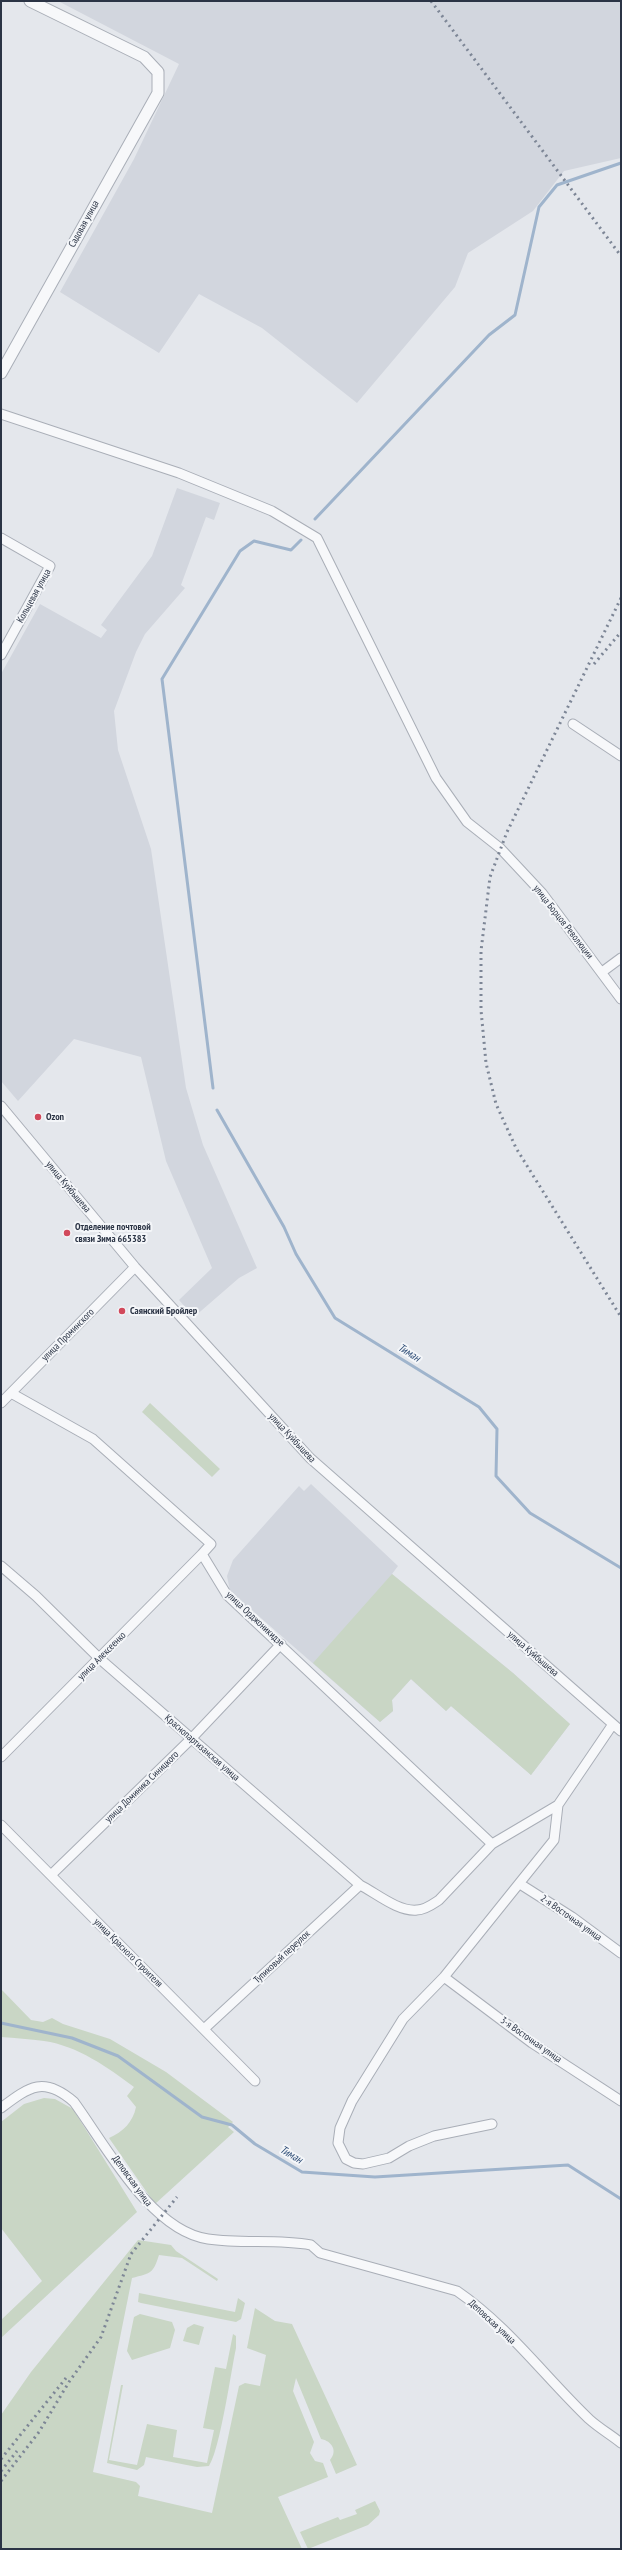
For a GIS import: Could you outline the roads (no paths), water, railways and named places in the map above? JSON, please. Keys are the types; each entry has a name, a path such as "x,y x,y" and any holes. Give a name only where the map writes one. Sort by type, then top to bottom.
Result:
{"street":[{"name":"Садовая улица","path":"1,373 158,93 158,72 144,56 30,1"},
{"name":"улица Борцов Революции","path":"1,414 179,473 272,511 317,538 436,778 466,822 500,848 542,893 621,999"},
{"name":"Кольцевая улица","path":"1,538 50,566 1,655"},
{"path":"573,724 621,756"},
{"path":"602,972 621,958"},
{"name":"улица Куйбышева","path":"1,1106 135,1267 310,1458 621,1731"},
{"name":"улица Проминского","path":"1,1403 135,1267"},
{"path":"11,1393 93,1439 212,1544 202,1554"},
{"name":"улица Орджоникидзе","path":"202,1554 227,1595 281,1644 492,1844"},
{"name":"улица Алексеенко","path":"1,1757 202,1554"},
{"name":"Краснопартизанская улица","path":"1,1567 36,1596 100,1658 191,1739 360,1885 397,1905 416,1910 439,1900 492,1844"},
{"name":"улица Доминика Синицкого","path":"51,1875 191,1739 281,1644"},
{"path":"492,1844 558,1805 613,1724"},
{"path":"492,2124 434,2136 409,2146 390,2158 363,2164 354,2163 346,2159 339,2147 340,2128 352,2102 403,2019 444,1977 554,1840 558,1805"},
{"name":"улица Красного Строителя","path":"1,1825 255,2081"},
{"name":"2-я Восточная улица","path":"520,1884 572,1917 621,1954"},
{"name":"Тупиковый переулок","path":"204,2029 360,1885"},
{"name":"3-я Восточная улица","path":"444,1977 532,2043 621,2101"},
{"name":"Деповская улица","path":"1,2108 25,2090 45,2086 60,2090 74,2102 141,2197 154,2210 177,2228 207,2239 311,2245 320,2253 457,2291 472,2301 525,2352 590,2420 621,2443"}],"waterway":[{"path":"315,519 489,335 515,315 539,207 557,185 621,163"},
{"path":"213,1088 162,679 240,551 254,541 291,550 301,540"},
{"name":"Тиман","path":"217,1110 284,1227 296,1254 335,1318 479,1407 497,1429 496,1476 530,1513 621,1568"},
{"name":"Тиман","path":"1,2023 72,2038 118,2056 202,2117 232,2125 255,2144 302,2172 375,2177 568,2165 621,2199"}],"railway":[{"path":"431,1 621,256"},
{"path":"621,598 507,832 490,877 481,951 481,1010 486,1063 496,1104 516,1148 621,1317"},
{"path":"594,664 621,632"},
{"path":"1,2481 39,2432 69,2382 101,2337 131,2254 177,2197"},
{"path":"1,2459 66,2378"},
{"path":"1,2471 17,2451"}],"place":[{"name":"Ozon","path":"38,1117"},
{"name":"Отделение почтовой связи Зима 665383","path":"67,1233"},
{"name":"Саянский Бройлер","path":"122,1311"}]}
